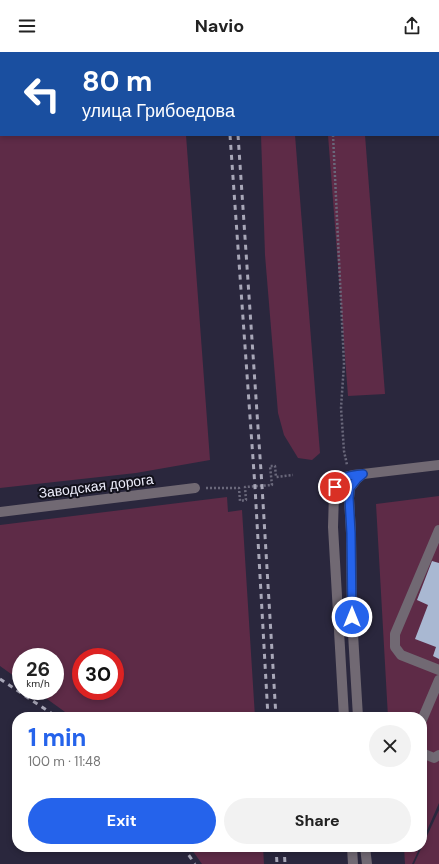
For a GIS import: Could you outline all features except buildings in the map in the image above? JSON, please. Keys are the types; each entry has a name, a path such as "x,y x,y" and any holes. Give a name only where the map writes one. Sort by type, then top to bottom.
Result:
{"street":[{"path":"344,712 333,527 335,487 340,480 353,475 439,465"},
{"path":"351,478 363,474"},
{"path":"358,712 352,617 349,498 350,488 363,474"},
{"name":"Заводская дорога","path":"0,512 195,488"},
{"path":"439,530 395,634 395,647 401,655 439,670"},
{"path":"425,712 439,680"},
{"path":"427,755 434,758 439,755"},
{"path":"352,852 352,864"},
{"path":"366,852 366,864"}],"path":[{"path":"333,136 344,364 341,408 344,451 347,465"},
{"path":"207,488 239,488 240,500 246,500 245,487 272,485 270,466 276,466 276,476 293,475"}],"shaded area":[{"path":"0,136 186,136 210,460 136,473 0,488"},
{"path":"261,136 295,136 320,453 312,460 298,458 284,435 278,413 265,255"},
{"path":"328,136 365,136 385,394 348,396"},
{"path":"439,496 439,803 427,831 427,712 388,712 376,504"},
{"path":"227,497 228,512 242,510 255,712 65,712 48,700 64,700 64,648 12,648 12,675 0,666 0,525"},
{"path":"439,810 439,864 414,864 420,852 427,852 427,836"},
{"path":"194,852 263,852 264,864 202,864"},
{"path":"404,852 418,852 412,864 405,864"}],"railway":[{"path":"230,136 255,487 268,712"},
{"path":"238,136 276,712"},
{"path":"0,679 50,712"},
{"path":"187,852 195,864"},
{"path":"276,852 277,864"},
{"path":"284,852 285,864"}],"route":[{"path":"335,487 340,480 345,477 363,474 350,488 349,498 352,617"}]}
